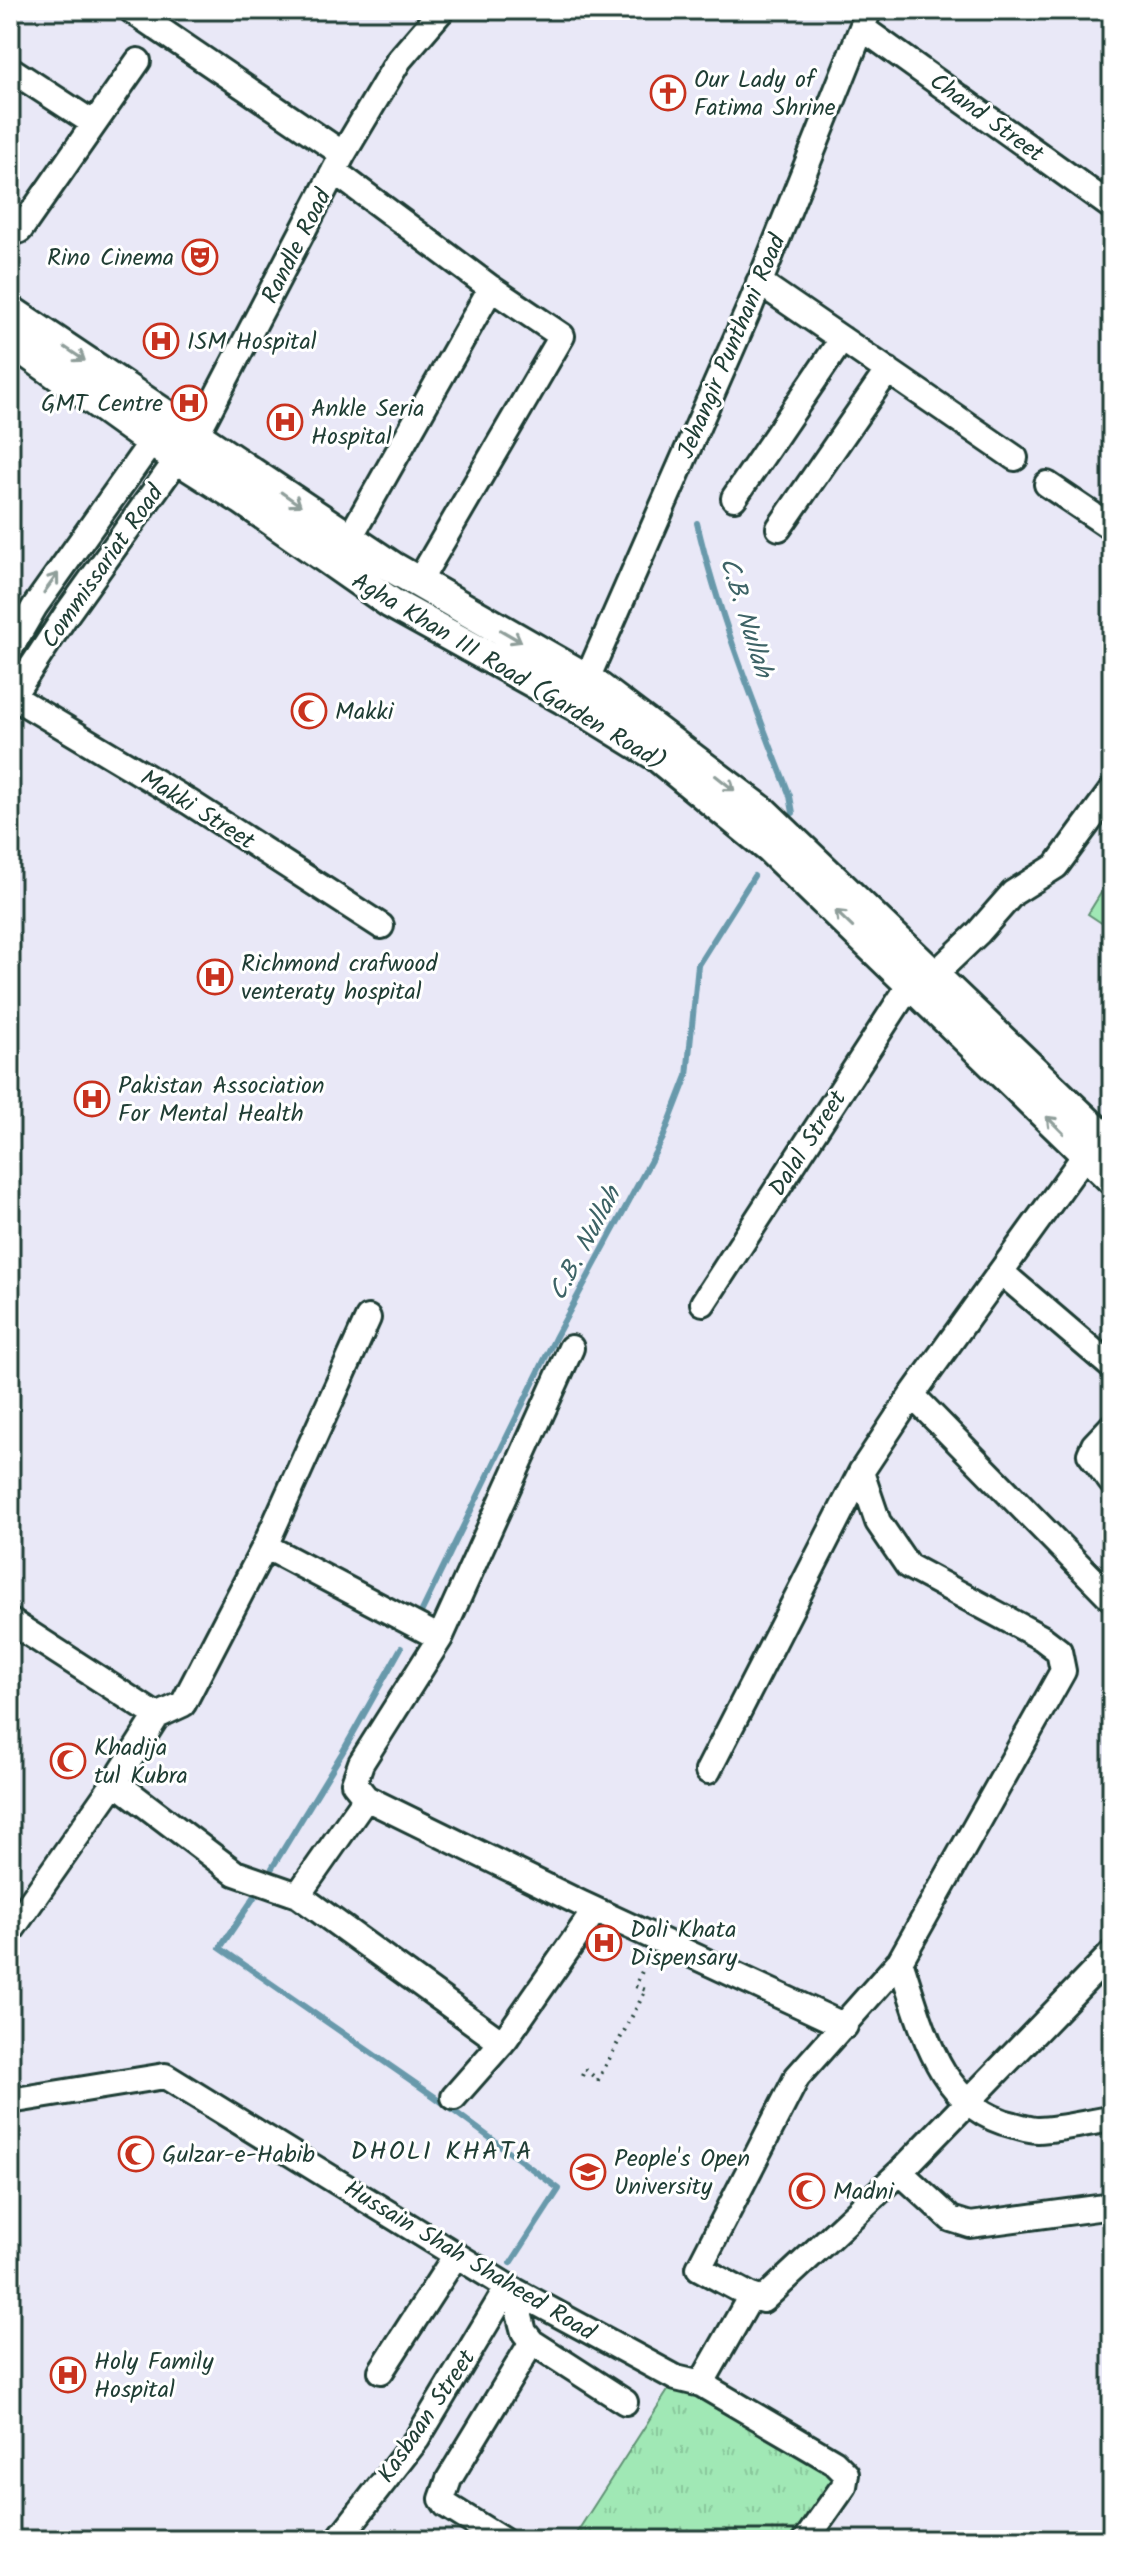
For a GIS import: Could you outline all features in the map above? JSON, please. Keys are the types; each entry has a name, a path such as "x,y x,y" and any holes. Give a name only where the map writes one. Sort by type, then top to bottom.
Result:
{"main road":[{"name":"Agha Khan III Road (Garden Road)","path":"10,311 196,433 349,539 418,583 587,679 764,813 923,978 1099,1150 1112,1179"},
{"name":"Agha Khan III Road (Garden Road)","path":"10,340 152,442 242,499 391,603 575,705 656,755 923,978"}],"street":[{"name":"Randle Road","path":"196,433 339,162 399,60 442,10"},
{"path":"141,13 339,162 491,288 562,336 418,583"},
{"name":"Chand Street","path":"865,19 1112,207"},
{"name":"Jehangir Punthani Road","path":"587,679 759,282 865,19"},
{"path":"10,234 20,230 138,61"},
{"path":"10,69 93,123"},
{"path":"759,282 1015,458"},
{"path":"349,539 491,288"},
{"path":"734,498 842,339"},
{"path":"779,528 888,370"},
{"name":"Commissariat Road","path":"10,649 35,606 168,416"},
{"name":"Commissariat Road","path":"11,698 196,433"},
{"path":"1047,484 1112,528"},
{"name":"Makki Street","path":"11,698 189,802 381,926"},
{"name":"Dalal Street","path":"703,1303 923,978 978,933 1013,893 1056,866 1112,790"},
{"path":"708,1771 861,1472 1001,1272 1099,1150"},
{"path":"1001,1272 1112,1367"},
{"path":"10,1932 115,1782 157,1716 183,1704 265,1546 368,1318"},
{"path":"571,1348 440,1638 361,1763 354,1783 366,1798 595,1910 845,2026"},
{"path":"912,1395 1112,1599"},
{"path":"1112,1426 1094,1445 1090,1454 1112,1483"},
{"path":"861,1472 878,1522 908,1566 1042,1638 1059,1651 1063,1671 900,1961 797,2077 699,2268 763,2300 900,2172 1112,1953"},
{"path":"265,1546 440,1638"},
{"path":"10,1621 157,1716"},
{"path":"115,1782 235,1873 298,1895 502,2043"},
{"path":"298,1895 366,1798"},
{"path":"454,2097 502,2043 595,1910"},
{"path":"900,1961 930,2049 947,2082 967,2102 999,2122 1036,2130 1112,2119"},
{"name":"Hussain Shah Shaheed Road","path":"10,2101 165,2076 518,2293 676,2378 701,2384 834,2462 846,2474 844,2486 806,2540"},
{"path":"900,2172 951,2219 970,2225 1112,2206"},
{"path":"381,2371 456,2255"},
{"path":"518,2293 524,2332 532,2342 625,2402"},
{"name":"Kasbaan Street","path":"338,2540 417,2439 518,2293"},
{"path":"701,2384 751,2296"},
{"path":"502,2540 446,2505 442,2499 449,2479 532,2342"}],"path":[{"path":"582,2076 585,2069 598,2080 630,2022 646,1990 635,1986 657,1938"}],"green space":[{"path":"1112,875 1112,930 1088,914"},
{"path":"676,2378 838,2474 795,2540 572,2540"}],"waterway":[{"name":"C.B. Nullah","path":"697,523 727,627 790,796 793,813"},
{"name":"C.B. Nullah","path":"417,1621 555,1338 663,1138 687,1076 698,965 754,876"},
{"name":"C.B. Nullah","path":"272,1868 401,1648"},
{"path":"255,1896 220,1948 435,2097 559,2189 511,2263"}],"place":[{"name":"Our Lady of Fatima Shrine","path":"668,93"},
{"name":"Rino Cinema","path":"200,257"},
{"name":"ISM Hospital","path":"161,341"},
{"name":"GMT Centre","path":"189,403"},
{"name":"Ankle Seria Hospital","path":"285,422"},
{"name":"Makki","path":"309,711"},
{"name":"Richmond crafwood venteraty hospital","path":"215,977"},
{"name":"Pakistan Association For Mental Health","path":"92,1099"},
{"name":"Khadija tul Kubra","path":"68,1761"},
{"name":"Doli Khata Dispensary","path":"604,1943"},
{"name":"Gulzar-e-Habib","path":"136,2154"},
{"name":"People's Open University","path":"588,2172"},
{"name":"Madni","path":"807,2191"},
{"name":"Holy Family Hospital","path":"68,2375"}],"district":[{"name":"DHOLI KHATA","path":"442,2150"}]}
